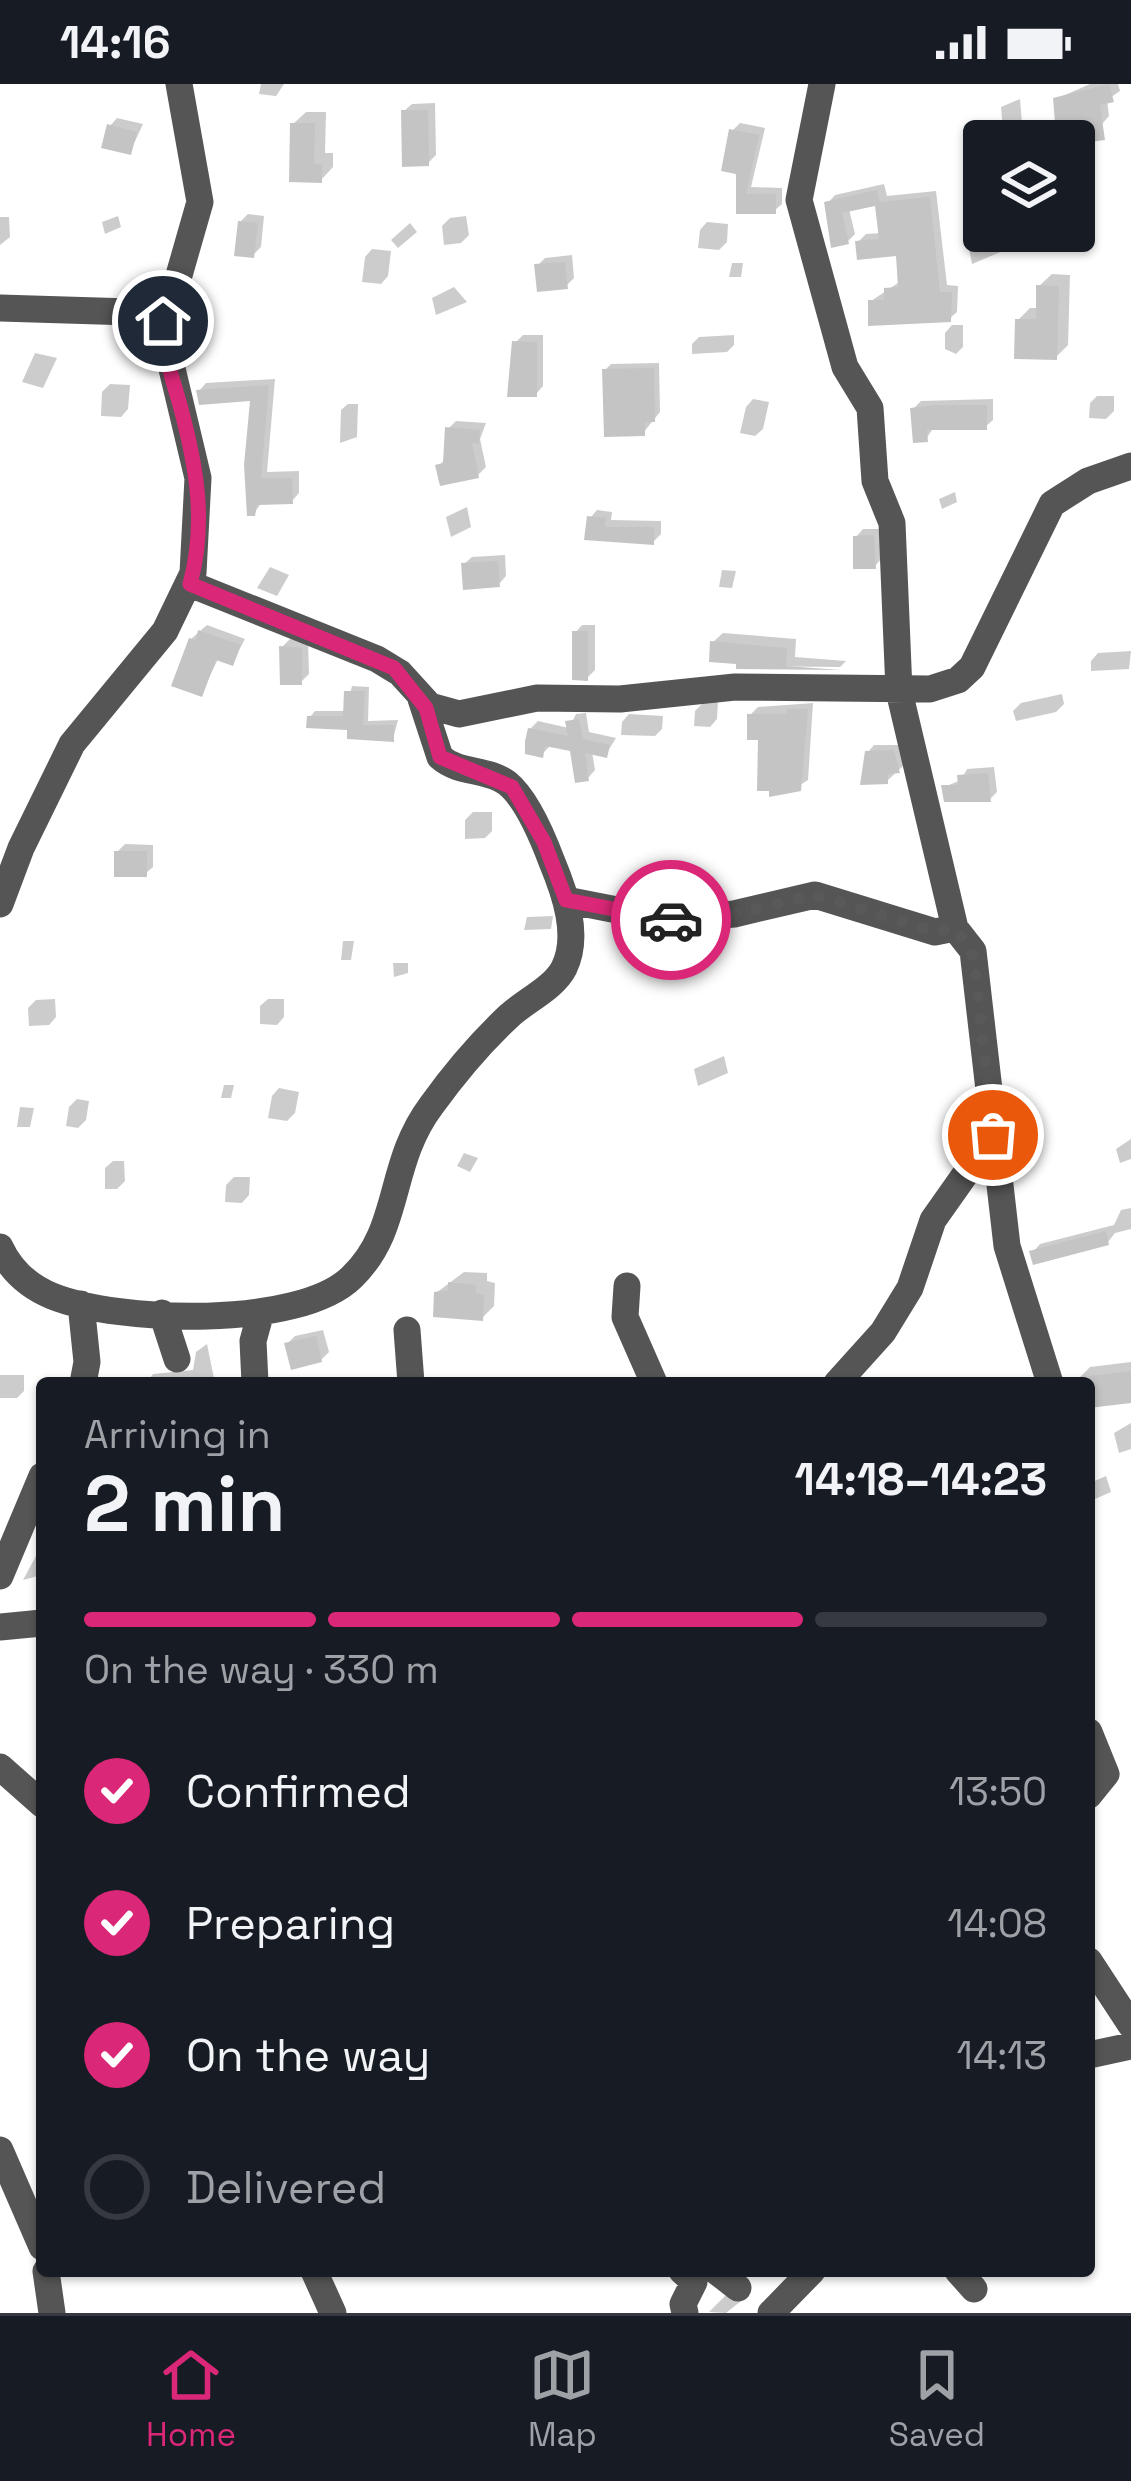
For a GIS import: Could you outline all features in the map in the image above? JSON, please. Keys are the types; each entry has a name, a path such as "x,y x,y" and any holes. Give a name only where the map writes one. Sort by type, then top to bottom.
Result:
{"street":[{"path":"0,904 10,844 72,744 165,631 190,584 200,518 198,478 167,361 164,313 200,202 179,84"},
{"path":"822,84 798,194 840,352 870,408 875,481 892,523 899,691 955,928 974,957 1012,1271 1048,1377"},
{"path":"0,308 164,313"},
{"path":"421,699 459,714 537,698 620,699 735,687 899,691 941,686 968,671 1052,504 1088,481 1131,466"},
{"path":"0,1247 29,1284 81,1304 162,1313 261,1312 301,1307 333,1292 377,1248 386,1232 403,1154 431,1106 500,1025 565,967 566,900 544,842 512,787 445,762 436,751 421,699 400,673 377,658 190,584"},
{"path":"566,900 668,920 734,914 815,895 935,932 955,928"},
{"path":"843,1377 868,1352 898,1308 933,1220 993,1135"},
{"path":"627,1286 625,1316 651,1377"},
{"path":"81,1304 84,1377"},
{"path":"255,1377 253,1341 261,1312"},
{"path":"162,1313 176,1359"},
{"path":"407,1330 411,1377"},
{"path":"0,1576 36,1490"},
{"path":"0,1628 36,1624"},
{"path":"1095,1747 1106,1774 1095,1788"},
{"path":"0,1767 36,1799"},
{"path":"1095,1970 1131,2025"},
{"path":"1095,2054 1131,2046"},
{"path":"0,2150 36,2233"},
{"path":"47,2277 52,2313"},
{"path":"317,2277 333,2313"},
{"path":"685,2313 683,2304 694,2282 689,2277"},
{"path":"771,2313 806,2277"}],"building":[{"path":"1109,84 1114,102 1100,105 1105,140 1095,141 1095,120 1055,120 1053,98"},
{"path":"401,110 428,110 429,166 402,167"},
{"path":"290,123 315,123 314,164 322,164 322,183 289,182"},
{"path":"107,124 137,132 131,155 101,148"},
{"path":"729,129 759,135 746,194 776,194 776,214 736,214 736,174 721,171"},
{"path":"877,190 880,202 930,197 940,292 952,292 951,322 868,326 868,300 884,300 884,288 898,287 896,256 857,260 855,241 879,239 875,206 842,213 849,244 831,248 824,202"},
{"path":"238,221 258,223 254,258 234,256"},
{"path":"565,262 568,289 537,292 534,264"},
{"path":"1036,285 1059,286 1057,360 1014,359 1015,319 1036,319"},
{"path":"512,341 537,342 537,397 507,397"},
{"path":"654,368 655,422 645,422 645,436 604,437 602,369"},
{"path":"269,385 261,478 292,478 293,504 257,505 255,516 247,516 244,465 250,401 199,405 196,390"},
{"path":"987,405 987,430 927,430 928,442 913,443 910,408"},
{"path":"445,427 480,430 479,444 472,443 479,478 440,486 435,465 443,463"},
{"path":"587,516 606,518 605,527 654,527 654,545 584,540"},
{"path":"874,535 876,569 853,569 853,536"},
{"path":"498,561 500,587 463,590 461,563"},
{"path":"198,630 241,645 233,666 216,660 202,697 171,686 189,638 196,640"},
{"path":"572,631 588,631 588,681 572,680"},
{"path":"710,641 787,648 786,666 841,670 736,669 736,664 709,662"},
{"path":"279,646 302,648 302,685 280,685"},
{"path":"344,691 365,691 363,725 394,725 394,742 347,739 347,730 306,728 307,716 343,716"},
{"path":"787,709 808,709 801,791 769,797 769,791 757,791 758,740 747,740 747,714 787,714"},
{"path":"579,719 583,739 610,745 607,758 585,753 589,781 575,783 570,751 545,746 543,758 525,754 528,728 568,736 565,721"},
{"path":"894,750 900,773 888,774 888,784 860,785 865,751"},
{"path":"988,773 991,802 944,802 941,785 958,785 957,775"},
{"path":"114,851 147,851 147,877 114,877"},
{"path":"1106,1231 1109,1245 1033,1265 1029,1251"},
{"path":"448,1282 476,1285 476,1293 484,1295 483,1321 433,1317 434,1292 448,1290"},
{"path":"316,1336 322,1362 291,1370 284,1343"},
{"path":"1131,1371 1131,1403 1095,1407 1095,1377 1089,1376"}],"way so far":[{"path":"671,920 712,918 815,895 935,932 955,928 969,942 974,957 993,1135"}],"route":[{"path":"163,321 167,361 198,478 200,518 190,584 394,668 426,708 440,757 452,766 512,787 544,842 566,900 671,920"}]}
